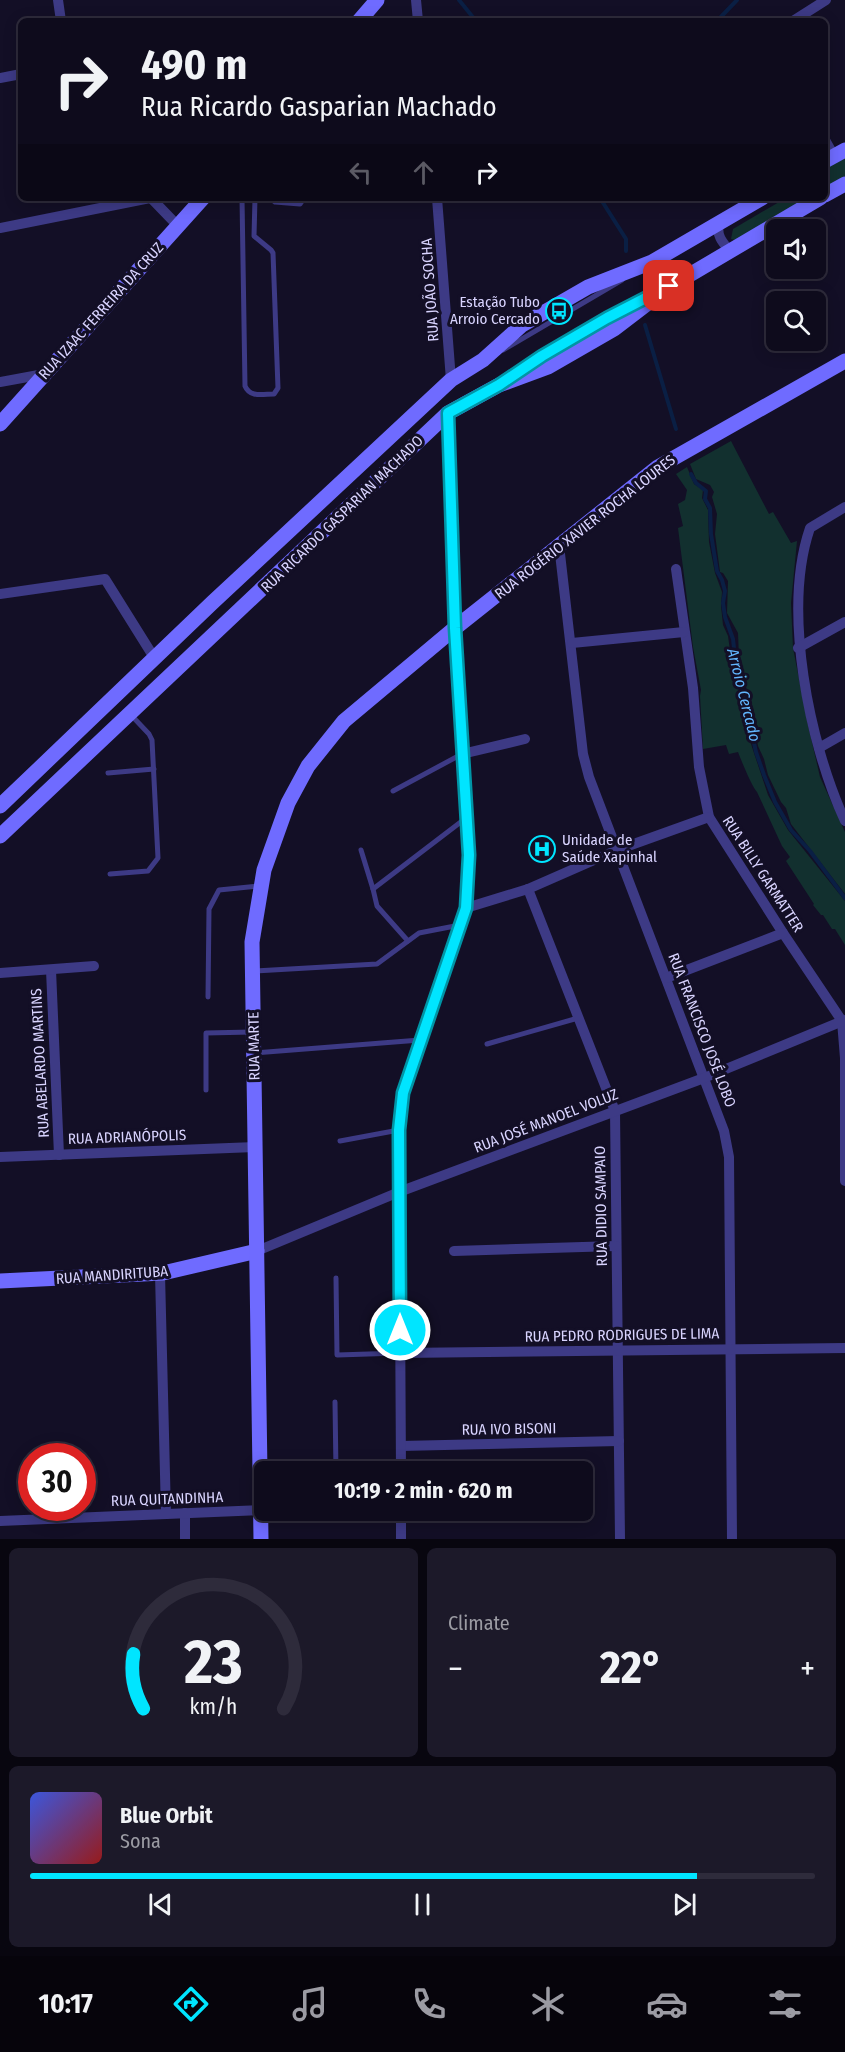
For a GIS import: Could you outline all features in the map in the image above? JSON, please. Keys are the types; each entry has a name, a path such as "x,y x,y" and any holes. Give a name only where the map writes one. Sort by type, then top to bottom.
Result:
{"street":[{"path":"58,0 61,18"},
{"path":"361,18 377,0"},
{"path":"416,0 418,18"},
{"path":"798,18 826,0"},
{"path":"0,78 18,75"},
{"path":"828,193 845,184"},
{"path":"154,201 178,226"},
{"name":"RUA IZAAC FERREIRA DA CRUZ","path":"0,424 200,201"},
{"name":"RUA JOÃO SOCHA","path":"437,201 451,380"},
{"name":"RUA RICARDO GASPARIAN MACHADO","path":"0,806 213,602 451,380 483,360 531,320 588,287 652,262 757,201"},
{"name":"RUA RICARDO GASPARIAN MACHADO","path":"0,836 448,413 499,385 548,367 614,329 669,286 815,201"},
{"path":"0,228 102,202"},
{"path":"719,223 719,237 730,251"},
{"name":"RUA ROGÉRIO XAVIER ROCHA LOURES","path":"455,628 658,467 845,361"},
{"path":"0,382 44,374"},
{"path":"401,1461 399,1130 403,1093 466,908 469,855 455,628 448,413"},
{"path":"845,507 810,528 803,546 800,567 798,648 819,748 834,797 845,821"},
{"name":"RUA FRANCISCO JOSÉ LOBO","path":"559,545 583,754 589,777 724,1131 729,1157 732,1539"},
{"name":"RUA BILLY GARMATTER","path":"676,569 693,688 699,767 709,817 783,933 844,1020 845,1181"},
{"path":"0,594 105,579 155,659"},
{"path":"798,648 845,622"},
{"name":"RUA MARTE","path":"261,1461 252,942 264,870 288,803 308,766 344,722 455,628"},
{"path":"572,643 684,633"},
{"path":"819,748 845,733"},
{"path":"462,754 525,739"},
{"path":"466,908 528,889 617,850 709,817"},
{"name":"RUA DIDIO SAMPAIO","path":"528,889 615,1111 620,1539"},
{"path":"666,978 783,933"},
{"path":"0,973 94,966"},
{"name":"RUA ABELARDO MARTINS","path":"51,970 59,1155"},
{"name":"RUA JOSÉ MANOEL VOLUZ","path":"257,1251 399,1192 704,1078 844,1020"},
{"name":"RUA ADRIANÓPOLIS","path":"0,1157 255,1147"},
{"path":"454,1251 616,1246"},
{"name":"RUA MANDIRITUBA","path":"0,1281 160,1274 257,1251"},
{"path":"160,1274 166,1514"},
{"name":"RUA PEDRO RODRIGUES DE LIMA","path":"400,1353 845,1348"},
{"name":"RUA IVO BISONI","path":"401,1446 619,1441"},
{"name":"RUA QUITANDINHA","path":"0,1521 254,1510"},
{"path":"185,1513 185,1539"},
{"name":"RUA MARTE","path":"261,1539 262,1521"},
{"path":"401,1521 401,1539"}],"lane":[{"path":"242,201 245,386 252,394 274,394 278,388 273,254 271,249 254,236 255,201"},
{"path":"274,201 300,204 302,201"},
{"path":"110,874 148,871 158,858 152,740 130,714"},
{"path":"393,791 462,754"},
{"path":"108,773 154,769"},
{"path":"373,889 466,818"},
{"path":"361,850 376,906 408,941"},
{"path":"208,997 209,909 219,890 261,886"},
{"path":"253,971 377,964 418,933 461,924"},
{"path":"487,1044 578,1018"},
{"path":"206,1090 206,1033 254,1031"},
{"path":"254,1053 420,1040"},
{"path":"340,1141 399,1130"},
{"path":"336,1278 337,1355 400,1353"},
{"path":"335,1402 336,1461"}],"green space":[{"path":"845,157 845,176 828,186 828,166"},
{"path":"781,201 803,201 772,219 766,219 766,222 735,240 731,239 733,229"},
{"path":"731,441 769,514 773,512 791,543 797,541 791,603 793,648 820,777 845,832 845,894 791,824 786,808 768,775 758,746 739,658 738,633 727,613 728,581 720,572 715,534 717,514 712,497 714,492 710,485 696,479 690,464"},
{"path":"687,467 694,484 703,490 702,498 708,510 709,542 715,573 722,592 723,625 728,636 733,672 751,744 768,795 788,830 845,901 845,945 835,929 832,929 813,905 786,861 790,857 782,846 738,752 729,754 726,745 703,749 701,690 693,647 678,528 683,526 678,504 685,500 687,490 676,474"}],"waterway":[{"name":"Arroio Cercado","path":"459,0 474,18"},
{"path":"720,18 737,0"},
{"name":"Arroio Cercado","path":"602,201 626,239 626,251"},
{"name":"Arroio Cercado","path":"645,325 676,429"},
{"name":"Arroio Cercado","path":"691,474 696,483 706,491 705,499 710,508 711,534 717,571 725,591 723,603 725,617 733,639 756,752 764,775 775,802 791,830 810,851 845,898"}],"place":[{"name":"Estação Tubo Arroio Cercado","path":"559,311"},
{"name":"Unidade de Saúde Xapinhal","path":"542,849"}],"route":[{"path":"400,1330 399,1130 403,1093 466,908 469,855 455,628 448,413 499,385 542,356 607,318 669,286"}]}
